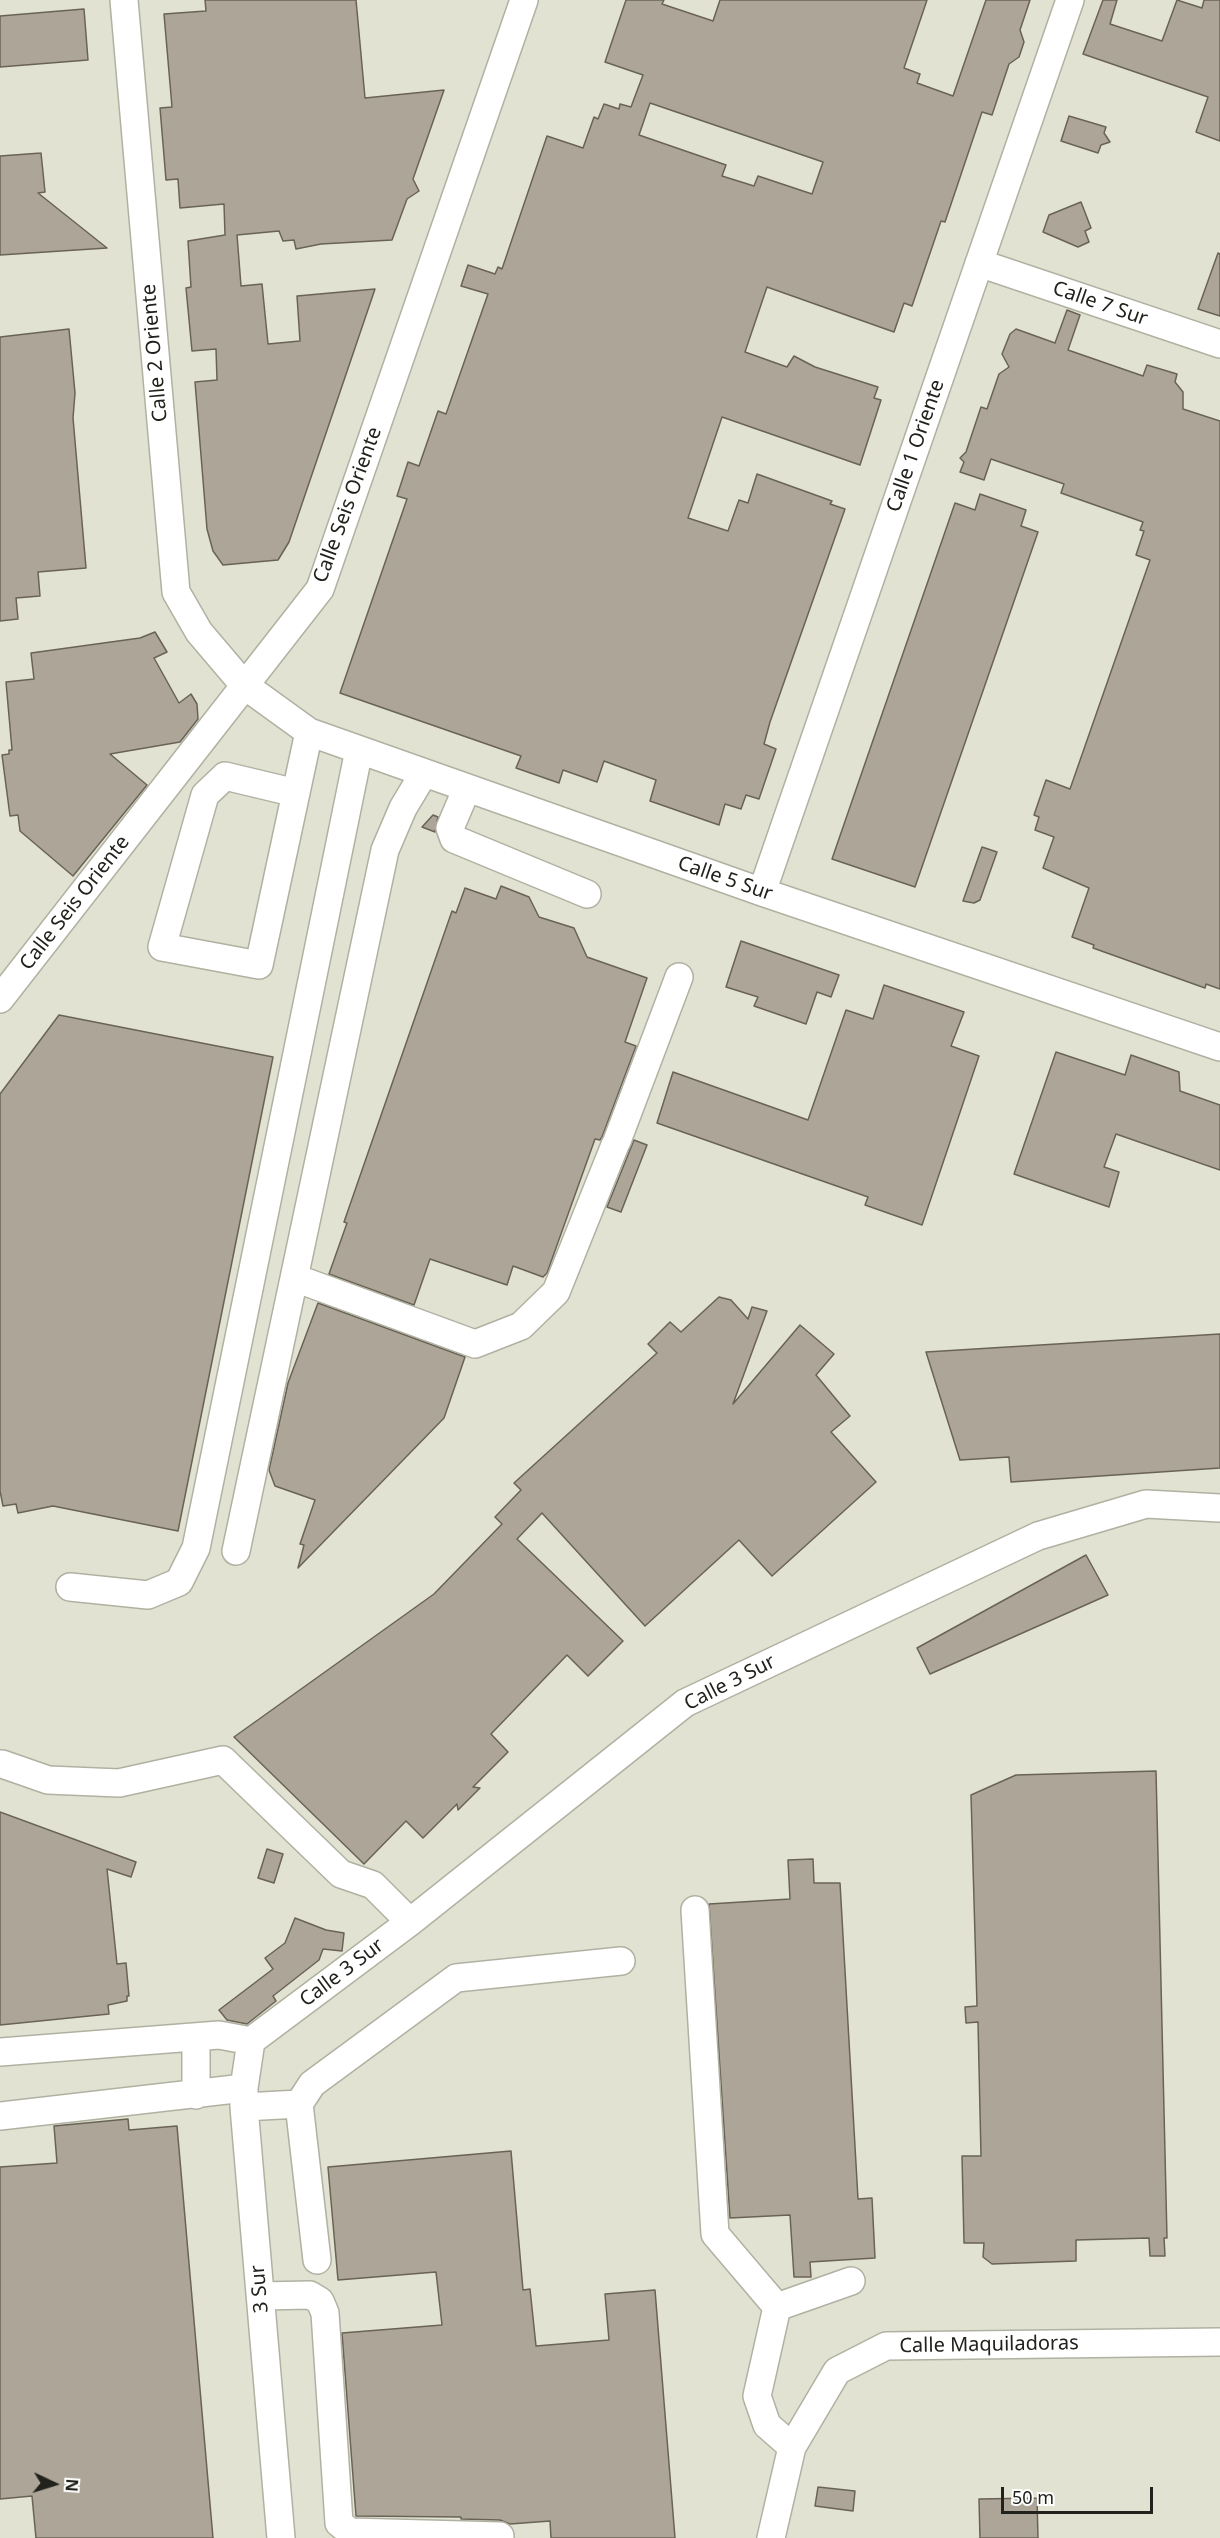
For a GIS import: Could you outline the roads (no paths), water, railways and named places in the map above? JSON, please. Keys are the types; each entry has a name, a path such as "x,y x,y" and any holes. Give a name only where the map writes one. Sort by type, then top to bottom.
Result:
{"street":[{"name":"Calle 2 Oriente","path":"124,0 176,592 199,632 244,685"},
{"name":"Calle Seis Oriente","path":"0,999 320,589 524,0"},
{"name":"Calle 1 Oriente","path":"762,892 1070,0"},
{"name":"Calle 7 Sur","path":"979,263 1220,344"},
{"name":"Calle 5 Sur","path":"244,685 309,732 762,892 1220,1047"},
{"path":"296,793 225,776 205,795 162,947 259,965 296,793 309,732"},
{"path":"70,1587 148,1595 179,1582 196,1548 359,750"},
{"path":"237,1551 385,850 403,808 424,773"},
{"path":"466,788 450,828 454,839 587,894"},
{"path":"295,1278 475,1344 521,1326 556,1292 679,977"},
{"name":"Calle 3 Sur","path":"251,2041 410,1922 685,1703 1038,1536 1146,1504 1220,1508"},
{"path":"2,1764 48,1780 119,1783 223,1760 341,1874 373,1885 410,1922"},
{"path":"695,1910 715,2234 777,2307"},
{"path":"317,2260 299,2104 312,2084 456,1978 621,1961"},
{"path":"0,2052 219,2035 251,2041"},
{"path":"196,2037 196,2095"},
{"name":"3 Sur","path":"251,2041 244,2097 281,2538"},
{"path":"0,2116 196,2095 244,2097 299,2104"},
{"path":"777,2307 851,2281"},
{"path":"261,2296 310,2295 320,2301 325,2313 339,2523 350,2532 500,2536"},
{"path":"777,2307 756,2396 767,2425 792,2447"},
{"name":"Calle Maquiladoras","path":"771,2538 792,2447 837,2371 886,2346 1220,2342"}]}
